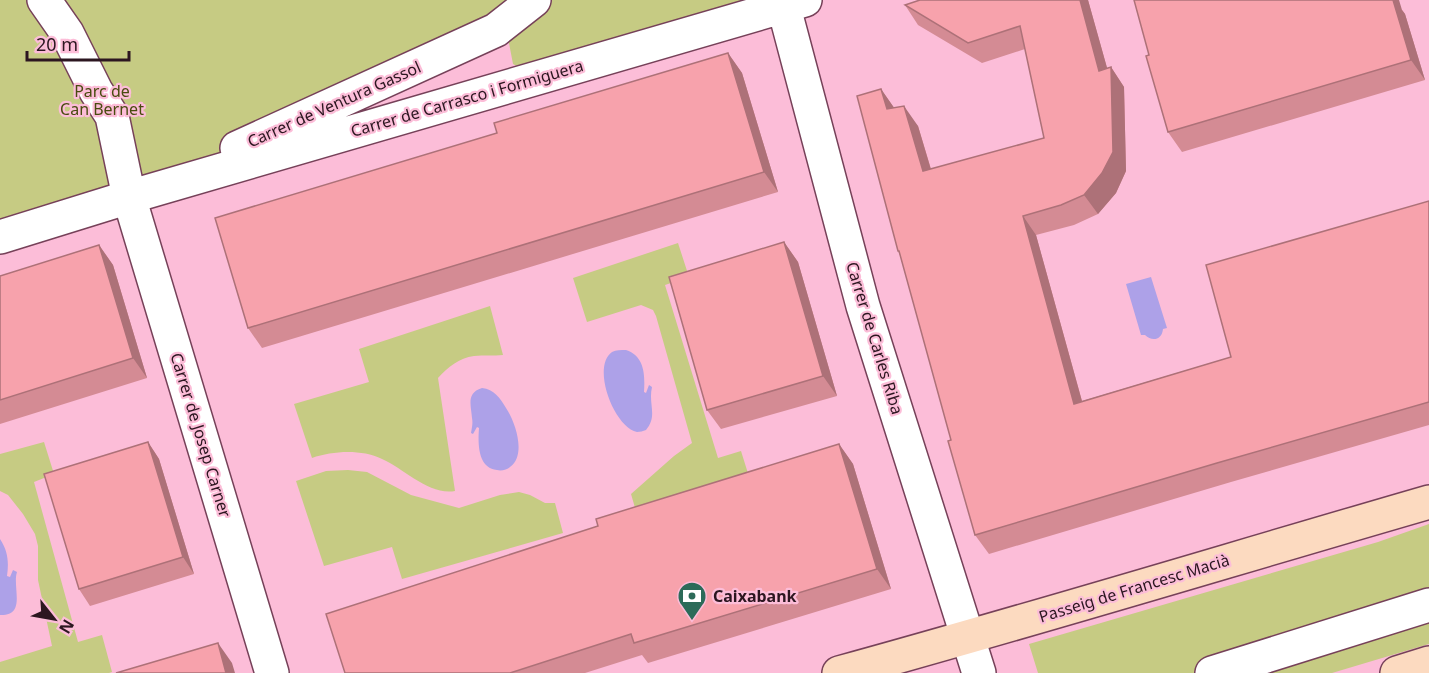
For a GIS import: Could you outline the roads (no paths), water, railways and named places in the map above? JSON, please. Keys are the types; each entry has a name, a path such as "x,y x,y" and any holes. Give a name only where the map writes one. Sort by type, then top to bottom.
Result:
{"street":[{"name":"Carrer de Josep Carner","path":"44,0 67,33 96,91 112,116 129,197 272,673"},
{"name":"Carrer de Ventura Gassol","path":"129,197 496,30 534,0"},
{"name":"Carrer de Carrasco i Formiguera","path":"129,197 790,2"},
{"name":"Carrer de Carles Riba","path":"790,2 864,306 979,673"},
{"path":"0,237 129,197"},
{"name":"Passeig de Francesc Macià","path":"839,673 968,638 1429,502"},
{"path":"1212,673 1429,605"},
{"path":"1396,673 1429,663"}],"place":[{"name":"Caixabank","path":"692,622"}],"park label":[{"name":"Parc de Can Bernet","path":"102,100"}]}
